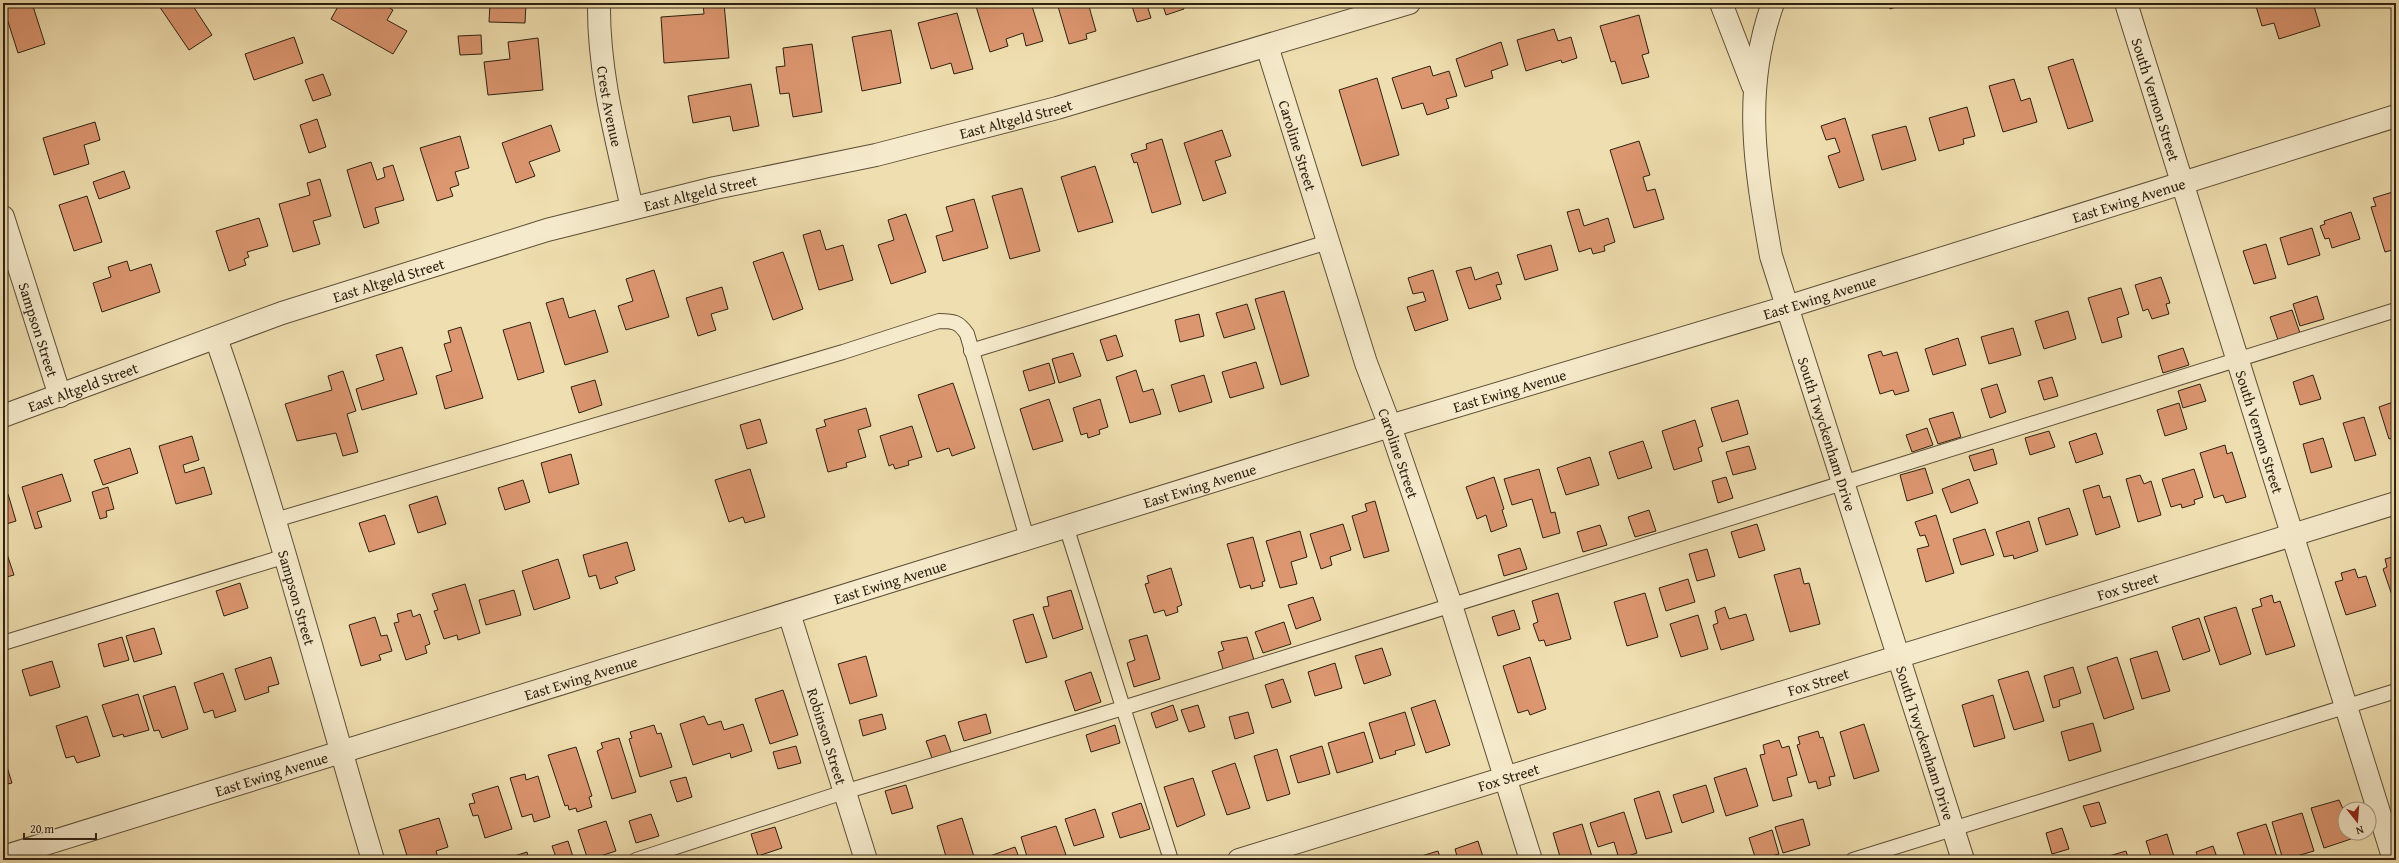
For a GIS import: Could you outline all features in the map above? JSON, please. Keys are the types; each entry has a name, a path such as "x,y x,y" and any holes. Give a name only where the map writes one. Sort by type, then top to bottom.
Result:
{"street":[{"name":"Crest Avenue","path":"599,3 600,46 606,92 632,208"},
{"name":"East Altgeld Street","path":"3,416 282,313 547,230 715,188 876,155 1057,108 1409,3"},
{"name":"South Twyckenham Drive","path":"1721,3 1753,86 1754,151 1771,256 1844,481 1963,860"},
{"path":"1753,86 1766,21 1773,3"},
{"name":"South Vernon Street","path":"2126,3 2181,183 2394,860"},
{"name":"Caroline Street","path":"1267,46 1366,363 1390,426 1451,605 1531,860"},
{"name":"East Ewing Avenue","path":"3,857 28,855 340,751 1390,426 1787,307 2396,116"},
{"name":"Sampson Street","path":"3,216 60,396"},
{"name":"Sampson Street","path":"216,338 250,436 276,520 340,751 373,860"},
{"name":"Fox Street","path":"1239,860 1899,658 2396,503"},
{"name":"Robinson Street","path":"789,612 866,860"}],"lane":[{"path":"971,351 1328,242"},
{"path":"636,860 844,792 1123,708 1844,481 2396,310"},
{"path":"276,520 843,352 939,321 952,321 960,324 967,334 1027,538"},
{"path":"1066,526 1171,860"},
{"path":"3,643 286,556"},
{"path":"1854,860 2396,691"}],"building":[{"path":"12,3 32,3 45,44 18,53 3,6"},
{"path":"157,3 191,3 212,35 189,50"},
{"path":"340,3 361,3 370,8 373,3 381,3 393,10 387,20 407,31 393,54 331,19"},
{"path":"490,3 535,3 526,4 525,23 489,22"},
{"path":"703,3 724,3 729,58 664,63 661,17 704,14"},
{"path":"975,3 1031,3 1043,41 1026,46 1023,33 1006,39 1008,46 990,52"},
{"path":"1057,3 1088,3 1096,31 1086,34 1087,39 1069,44"},
{"path":"1131,3 1154,3 1147,5 1151,18 1137,22"},
{"path":"1162,3 1182,3 1184,9 1166,15"},
{"path":"1888,3 1908,3 1890,9"},
{"path":"2255,3 2313,3 2320,26 2279,39 2274,23 2262,26"},
{"path":"957,13 973,69 954,74 951,63 931,69 918,23"},
{"path":"1639,15 1649,53 1642,55 1649,77 1622,84 1615,61 1611,62 1600,26"},
{"path":"1554,29 1558,41 1571,37 1577,58 1562,63 1561,60 1526,71 1517,40"},
{"path":"891,30 901,83 862,91 852,37"},
{"path":"481,35 482,54 460,55 458,36"},
{"path":"294,37 303,63 254,80 245,54"},
{"path":"538,38 543,90 488,95 484,62 510,59 508,42"},
{"path":"1501,42 1508,65 1491,71 1493,78 1465,87 1456,59"},
{"path":"812,44 822,112 793,117 789,93 780,94 776,67 785,66 783,48"},
{"path":"2073,59 2093,121 2068,129 2048,67"},
{"path":"1430,66 1433,76 1449,71 1457,96 1446,99 1449,108 1427,115 1423,103 1402,109 1392,78"},
{"path":"323,74 331,95 313,101 305,80"},
{"path":"1377,78 1399,155 1362,166 1339,90"},
{"path":"2014,79 2021,101 2030,98 2037,122 2003,132 1989,86"},
{"path":"751,84 759,126 733,131 730,116 693,123 688,96"},
{"path":"1967,107 1975,136 1963,139 1964,144 1939,151 1929,118"},
{"path":"1845,118 1864,180 1839,188 1828,156 1840,152 1835,138 1826,140 1821,126"},
{"path":"317,119 326,147 309,153 300,125"},
{"path":"95,122 100,140 84,145 89,164 54,175 43,138"},
{"path":"551,125 560,151 529,162 535,176 516,183 502,143"},
{"path":"1906,126 1916,160 1882,170 1872,135"},
{"path":"1222,130 1231,156 1215,161 1226,193 1203,201 1184,143"},
{"path":"460,136 469,168 455,172 459,185 450,188 453,196 437,201 420,148"},
{"path":"1162,139 1181,204 1152,213 1137,162 1134,163 1131,154 1147,149 1146,144"},
{"path":"1639,141 1650,175 1643,177 1647,191 1655,189 1664,219 1634,228 1610,150"},
{"path":"371,162 377,180 385,177 383,168 393,165 404,200 375,208 379,223 364,228 347,170"},
{"path":"1095,166 1113,222 1078,232 1061,177"},
{"path":"124,171 130,188 99,199 93,182"},
{"path":"320,179 331,216 313,221 320,244 293,252 279,204 310,195 307,183"},
{"path":"1022,188 1040,251 1010,259 992,196"},
{"path":"2396,191 2396,249 2385,252 2371,207 2376,206 2373,198"},
{"path":"87,196 102,242 74,251 59,205"},
{"path":"974,199 988,248 943,261 936,236 953,231 946,207"},
{"path":"1579,209 1584,226 1608,218 1615,242 1604,246 1605,251 1593,254 1591,248 1579,252 1567,212"},
{"path":"2351,212 2360,239 2332,248 2329,238 2325,239 2320,226 2325,224 2324,221"},
{"path":"906,214 926,272 891,284 878,245 894,240 888,220"},
{"path":"259,218 268,246 247,252 249,257 244,259 246,265 229,271 216,231"},
{"path":"2312,228 2320,255 2288,265 2280,238"},
{"path":"820,230 826,250 843,245 853,280 819,290 803,235"},
{"path":"2266,244 2276,278 2254,284 2243,251"},
{"path":"1551,245 1558,270 1525,280 1517,255"},
{"path":"783,252 803,309 773,320 753,262"},
{"path":"127,261 130,271 151,264 160,292 102,312 93,283 111,277 108,267"},
{"path":"1471,267 1475,280 1498,272 1502,284 1496,285 1501,299 1469,309 1456,271"},
{"path":"654,270 669,317 626,330 618,306 633,301 626,279"},
{"path":"1433,270 1448,320 1415,331 1407,307 1426,301 1423,292 1413,294 1408,278"},
{"path":"2161,277 2170,303 2166,304 2169,314 2152,319 2148,309 2143,311 2135,285"},
{"path":"722,287 728,309 711,314 716,330 698,336 686,298"},
{"path":"2121,288 2129,314 2117,318 2122,337 2102,343 2088,298"},
{"path":"1284,291 1309,376 1281,385 1255,299"},
{"path":"2317,296 2324,319 2300,326 2293,304"},
{"path":"563,298 569,318 595,310 608,352 565,365 546,303"},
{"path":"1247,304 1255,329 1224,338 1216,313"},
{"path":"2292,310 2300,333 2278,340 2270,317"},
{"path":"2068,311 2076,339 2044,349 2035,321"},
{"path":"1199,314 1204,336 1180,342 1175,320"},
{"path":"530,322 544,372 518,380 503,330"},
{"path":"461,327 483,398 445,409 436,376 452,371 444,344 451,342 448,331"},
{"path":"2013,328 2021,355 1989,364 1981,337"},
{"path":"1116,335 1123,356 1107,361 1100,340"},
{"path":"1958,338 1966,365 1933,375 1925,349"},
{"path":"402,347 417,394 362,410 356,389 384,380 376,355"},
{"path":"2183,348 2189,365 2163,373 2158,356"},
{"path":"1881,351 1883,356 1897,352 1909,391 1895,395 1893,390 1880,394 1868,355"},
{"path":"1073,353 1081,376 1059,383 1052,359"},
{"path":"1256,362 1264,388 1230,398 1222,372"},
{"path":"1049,363 1055,383 1029,391 1023,371"},
{"path":"1136,370 1143,392 1153,389 1161,414 1130,423 1116,377"},
{"path":"343,371 356,411 347,414 358,452 343,456 336,433 297,441 285,404 332,390 328,376"},
{"path":"1204,375 1212,402 1179,412 1171,385"},
{"path":"2313,375 2321,399 2300,405 2293,382"},
{"path":"2052,377 2058,396 2044,400 2038,381"},
{"path":"595,380 602,405 579,413 571,387"},
{"path":"953,383 975,448 952,456 949,448 937,452 918,395"},
{"path":"1997,384 2006,412 1990,418 1981,389"},
{"path":"2200,384 2206,401 2183,408 2178,391"},
{"path":"1049,399 1063,441 1033,450 1020,409"},
{"path":"1100,399 1108,427 1099,430 1100,434 1088,438 1087,433 1081,435 1073,408"},
{"path":"1738,400 1748,434 1722,442 1711,408"},
{"path":"2396,401 2396,437 2389,439 2379,407"},
{"path":"2179,403 2187,429 2165,436 2157,410"},
{"path":"866,408 871,426 858,430 866,457 846,463 847,467 828,472 816,429 826,426 824,420"},
{"path":"1953,412 1961,437 1938,444 1929,419"},
{"path":"2364,417 2376,455 2355,461 2343,423"},
{"path":"760,419 767,443 747,449 740,425"},
{"path":"1695,420 1703,446 1698,448 1702,461 1674,470 1662,431"},
{"path":"912,426 922,457 908,461 909,465 895,469 893,464 889,466 880,436"},
{"path":"1927,428 1933,445 1912,452 1906,435"},
{"path":"2049,431 2055,447 2030,455 2025,438"},
{"path":"2096,433 2103,454 2076,463 2069,442"},
{"path":"192,436 199,460 183,465 185,473 204,467 212,494 176,504 159,446"},
{"path":"2323,438 2332,467 2311,473 2303,444"},
{"path":"1643,441 1652,468 1618,479 1609,452"},
{"path":"2225,445 2227,454 2232,452 2246,497 2226,503 2223,495 2214,498 2200,453"},
{"path":"1749,446 1756,469 1733,475 1726,452"},
{"path":"130,448 138,473 103,485 94,460"},
{"path":"1993,449 1997,464 1974,471 1969,456"},
{"path":"571,454 579,484 549,493 541,463"},
{"path":"1590,457 1599,485 1566,495 1557,468"},
{"path":"1925,468 1933,493 1907,501 1900,475"},
{"path":"750,469 765,517 745,523 743,517 729,522 715,480"},
{"path":"1539,469 1551,513 1555,512 1560,533 1543,538 1532,499 1512,505 1504,479"},
{"path":"2194,469 2203,497 2194,500 2195,504 2182,508 2181,504 2171,507 2162,479"},
{"path":"62,474 71,501 37,512 42,527 35,529 22,487"},
{"path":"2140,475 2144,484 2151,481 2161,515 2138,522 2126,479"},
{"path":"1494,477 1504,509 1502,510 1507,526 1491,532 1486,515 1477,519 1466,487"},
{"path":"1726,477 1733,498 1718,503 1712,481"},
{"path":"1969,479 1978,503 1951,513 1942,489"},
{"path":"523,480 530,502 505,510 498,488"},
{"path":"2099,485 2103,498 2110,496 2120,527 2096,535 2083,490"},
{"path":"108,487 114,509 106,511 107,517 100,519 92,492"},
{"path":"8,494 16,521 3,525 3,495"},
{"path":"437,496 446,524 418,533 409,505"},
{"path":"1375,501 1389,551 1364,558 1352,516 1367,511 1365,504"},
{"path":"2069,508 2078,535 2046,545 2038,518"},
{"path":"1649,510 1656,531 1635,537 1628,517"},
{"path":"385,515 395,544 369,552 359,523"},
{"path":"1936,515 1954,573 1926,582 1917,549 1929,546 1925,535 1920,536 1915,522"},
{"path":"2029,521 2038,551 2014,559 2013,555 2004,557 1996,532"},
{"path":"1343,524 1351,550 1330,557 1332,565 1321,569 1310,534"},
{"path":"1757,524 1765,550 1739,558 1731,532"},
{"path":"1600,525 1607,545 1583,552 1577,532"},
{"path":"1985,529 1994,555 1961,565 1953,539"},
{"path":"1300,531 1307,557 1291,562 1297,584 1280,588 1266,541"},
{"path":"1253,537 1265,581 1262,582 1263,586 1251,589 1250,585 1240,588 1227,544"},
{"path":"3,542 14,575 3,578"},
{"path":"627,542 635,570 615,577 618,583 600,589 596,575 589,577 583,555"},
{"path":"1520,548 1527,569 1504,576 1498,555"},
{"path":"1707,549 1715,576 1697,581 1689,554"},
{"path":"2396,556 2396,600 2394,601 2383,569 2387,567 2385,559"},
{"path":"558,559 570,598 534,610 522,571"},
{"path":"1171,568 1182,605 1177,607 1178,612 1166,616 1164,610 1154,613 1145,584 1149,583 1147,576"},
{"path":"1800,568 1804,584 1809,583 1820,624 1790,632 1774,575"},
{"path":"2355,569 2358,578 2366,576 2376,606 2346,615 2335,582 2343,580 2341,573"},
{"path":"1688,579 1695,602 1666,611 1659,588"},
{"path":"240,583 248,608 224,616 216,591"},
{"path":"465,584 480,633 458,640 457,635 444,639 434,611 438,610 432,594"},
{"path":"514,590 521,615 486,625 479,600"},
{"path":"1071,590 1083,629 1053,639 1043,607 1049,606 1047,597"},
{"path":"1558,593 1571,639 1546,646 1544,640 1539,641 1533,624 1538,622 1532,601"},
{"path":"1645,593 1658,637 1627,646 1614,602"},
{"path":"2272,595 2274,603 2280,601 2295,646 2266,655 2252,609 2262,606 2260,599"},
{"path":"1313,597 1321,620 1296,629 1288,605"},
{"path":"1725,607 1729,619 1746,614 1754,640 1721,650 1713,625 1718,623 1715,611"},
{"path":"2236,607 2251,654 2220,665 2204,617"},
{"path":"411,610 413,617 420,614 430,644 425,646 427,653 406,660 394,623 399,622 397,614"},
{"path":"1514,610 1520,629 1498,636 1492,617"},
{"path":"1033,614 1047,657 1026,663 1013,620"},
{"path":"1698,615 1708,649 1681,657 1670,624"},
{"path":"375,617 381,636 387,635 392,651 379,655 381,660 361,666 349,625"},
{"path":"2199,618 2210,651 2183,660 2172,627"},
{"path":"1284,622 1291,644 1263,653 1255,632"},
{"path":"154,628 162,654 134,662 126,636"},
{"path":"1147,635 1160,679 1134,687 1127,663 1135,660 1129,640"},
{"path":"122,637 129,660 104,667 98,644"},
{"path":"1247,637 1254,660 1223,669 1218,652 1224,650 1221,642"},
{"path":"1382,648 1391,675 1364,684 1355,656"},
{"path":"2157,651 2170,691 2142,699 2130,659"},
{"path":"866,656 877,696 850,704 838,664"},
{"path":"271,657 279,684 268,687 269,692 245,700 235,669"},
{"path":"1530,657 1546,709 1530,715 1528,710 1518,713 1503,666"},
{"path":"2117,657 2134,709 2104,719 2087,667"},
{"path":"52,661 60,687 30,696 22,670"},
{"path":"1335,663 1342,688 1315,696 1308,672"},
{"path":"2073,667 2081,693 2059,700 2060,706 2053,708 2044,676"},
{"path":"2028,671 2044,721 2014,730 1998,680"},
{"path":"1091,672 1101,702 1075,711 1065,681"},
{"path":"223,673 236,711 215,718 213,710 204,713 194,683"},
{"path":"1283,679 1291,702 1272,708 1265,685"},
{"path":"175,686 188,729 162,738 159,730 154,731 143,696"},
{"path":"783,690 798,735 770,744 755,699"},
{"path":"138,694 149,730 124,737 123,734 113,737 102,705"},
{"path":"1993,695 2005,738 1974,747 1962,705"},
{"path":"1435,700 1450,745 1426,753 1411,708"},
{"path":"1173,705 1178,720 1156,728 1151,713"},
{"path":"1198,705 1205,727 1189,732 1181,710"},
{"path":"1248,712 1254,733 1235,739 1229,717"},
{"path":"1405,712 1415,745 1395,751 1396,754 1380,759 1369,723"},
{"path":"882,714 886,729 863,736 859,720"},
{"path":"986,714 991,733 964,741 958,722"},
{"path":"87,716 100,756 77,763 74,756 66,758 56,726"},
{"path":"704,716 708,725 721,721 724,730 743,724 752,751 731,758 730,753 693,765 680,724"},
{"path":"2093,723 2101,751 2069,761 2061,732"},
{"path":"1864,724 1879,771 1854,779 1840,732"},
{"path":"654,725 657,734 661,733 672,767 640,777 629,739 632,738 630,732"},
{"path":"1115,725 1120,743 1091,752 1086,735"},
{"path":"1818,731 1820,738 1823,737 1835,776 1829,777 1831,785 1818,789 1816,781 1809,783 1797,745 1800,744 1798,737"},
{"path":"1364,732 1373,762 1337,773 1328,743"},
{"path":"945,735 952,755 933,761 926,741"},
{"path":"619,738 636,792 612,799 597,751 603,748 601,743"},
{"path":"1779,740 1782,748 1789,746 1797,775 1787,778 1792,796 1773,801 1760,755 1765,754 1763,745"},
{"path":"796,746 801,763 778,769 773,752"},
{"path":"1322,746 1330,774 1298,783 1290,756"},
{"path":"576,747 592,796 589,797 592,807 577,812 576,808 569,810 568,805 565,806 548,755"},
{"path":"1277,749 1290,794 1267,801 1254,756"},
{"path":"3,754 12,783 3,785"},
{"path":"1235,763 1250,808 1227,815 1212,771"},
{"path":"1746,768 1758,806 1726,816 1714,778"},
{"path":"525,774 526,780 538,776 550,817 534,822 532,814 522,817 510,778"},
{"path":"686,777 692,797 677,802 670,781"},
{"path":"1193,778 1205,815 1177,827 1164,787"},
{"path":"906,785 913,808 892,814 885,791"},
{"path":"1706,785 1714,812 1682,823 1673,795"},
{"path":"498,786 512,829 485,838 478,815 473,816 469,804 475,803 472,794"},
{"path":"1659,791 1672,832 1646,839 1634,799"},
{"path":"2339,800 2337,801 2337,841 2345,841 2324,848 2311,808"},
{"path":"2099,802 2106,823 2091,827 2083,806"},
{"path":"1141,803 1150,829 1120,838 1112,813"},
{"path":"1095,809 1104,837 1074,846 1065,819"},
{"path":"1624,812 1637,853 1619,859 1614,842 1598,847 1590,823"},
{"path":"2302,813 2314,851 2283,860 2272,822"},
{"path":"651,814 659,836 636,843 629,821"},
{"path":"439,818 448,847 436,851 438,858 419,860 418,856 408,859 399,830"},
{"path":"962,818 975,860 947,860 937,826"},
{"path":"1803,819 1810,845 1783,853 1775,827"},
{"path":"606,821 616,851 588,860 578,830"},
{"path":"1582,824 1593,860 1561,860 1553,833"},
{"path":"2266,824 2278,860 2246,860 2237,833"},
{"path":"1056,826 1067,858 1028,860 1021,837"},
{"path":"775,827 782,848 758,856 751,834"},
{"path":"2062,828 2069,849 2052,854 2046,833"},
{"path":"1772,830 1779,854 1756,860 1749,838"},
{"path":"2167,834 2175,860 2152,860 2146,841"},
{"path":"568,841 574,860 557,860 552,846"},
{"path":"1478,841 1484,860 1458,860 1455,849"},
{"path":"2213,846 2218,860 2199,860 2196,852"},
{"path":"1015,847 1020,860 992,860 990,856"},
{"path":"1438,851 1441,860 1419,860 1418,857"},
{"path":"2126,851 2129,860 2111,860 2109,856"},
{"path":"527,852 529,860 508,860 508,858"}]}
